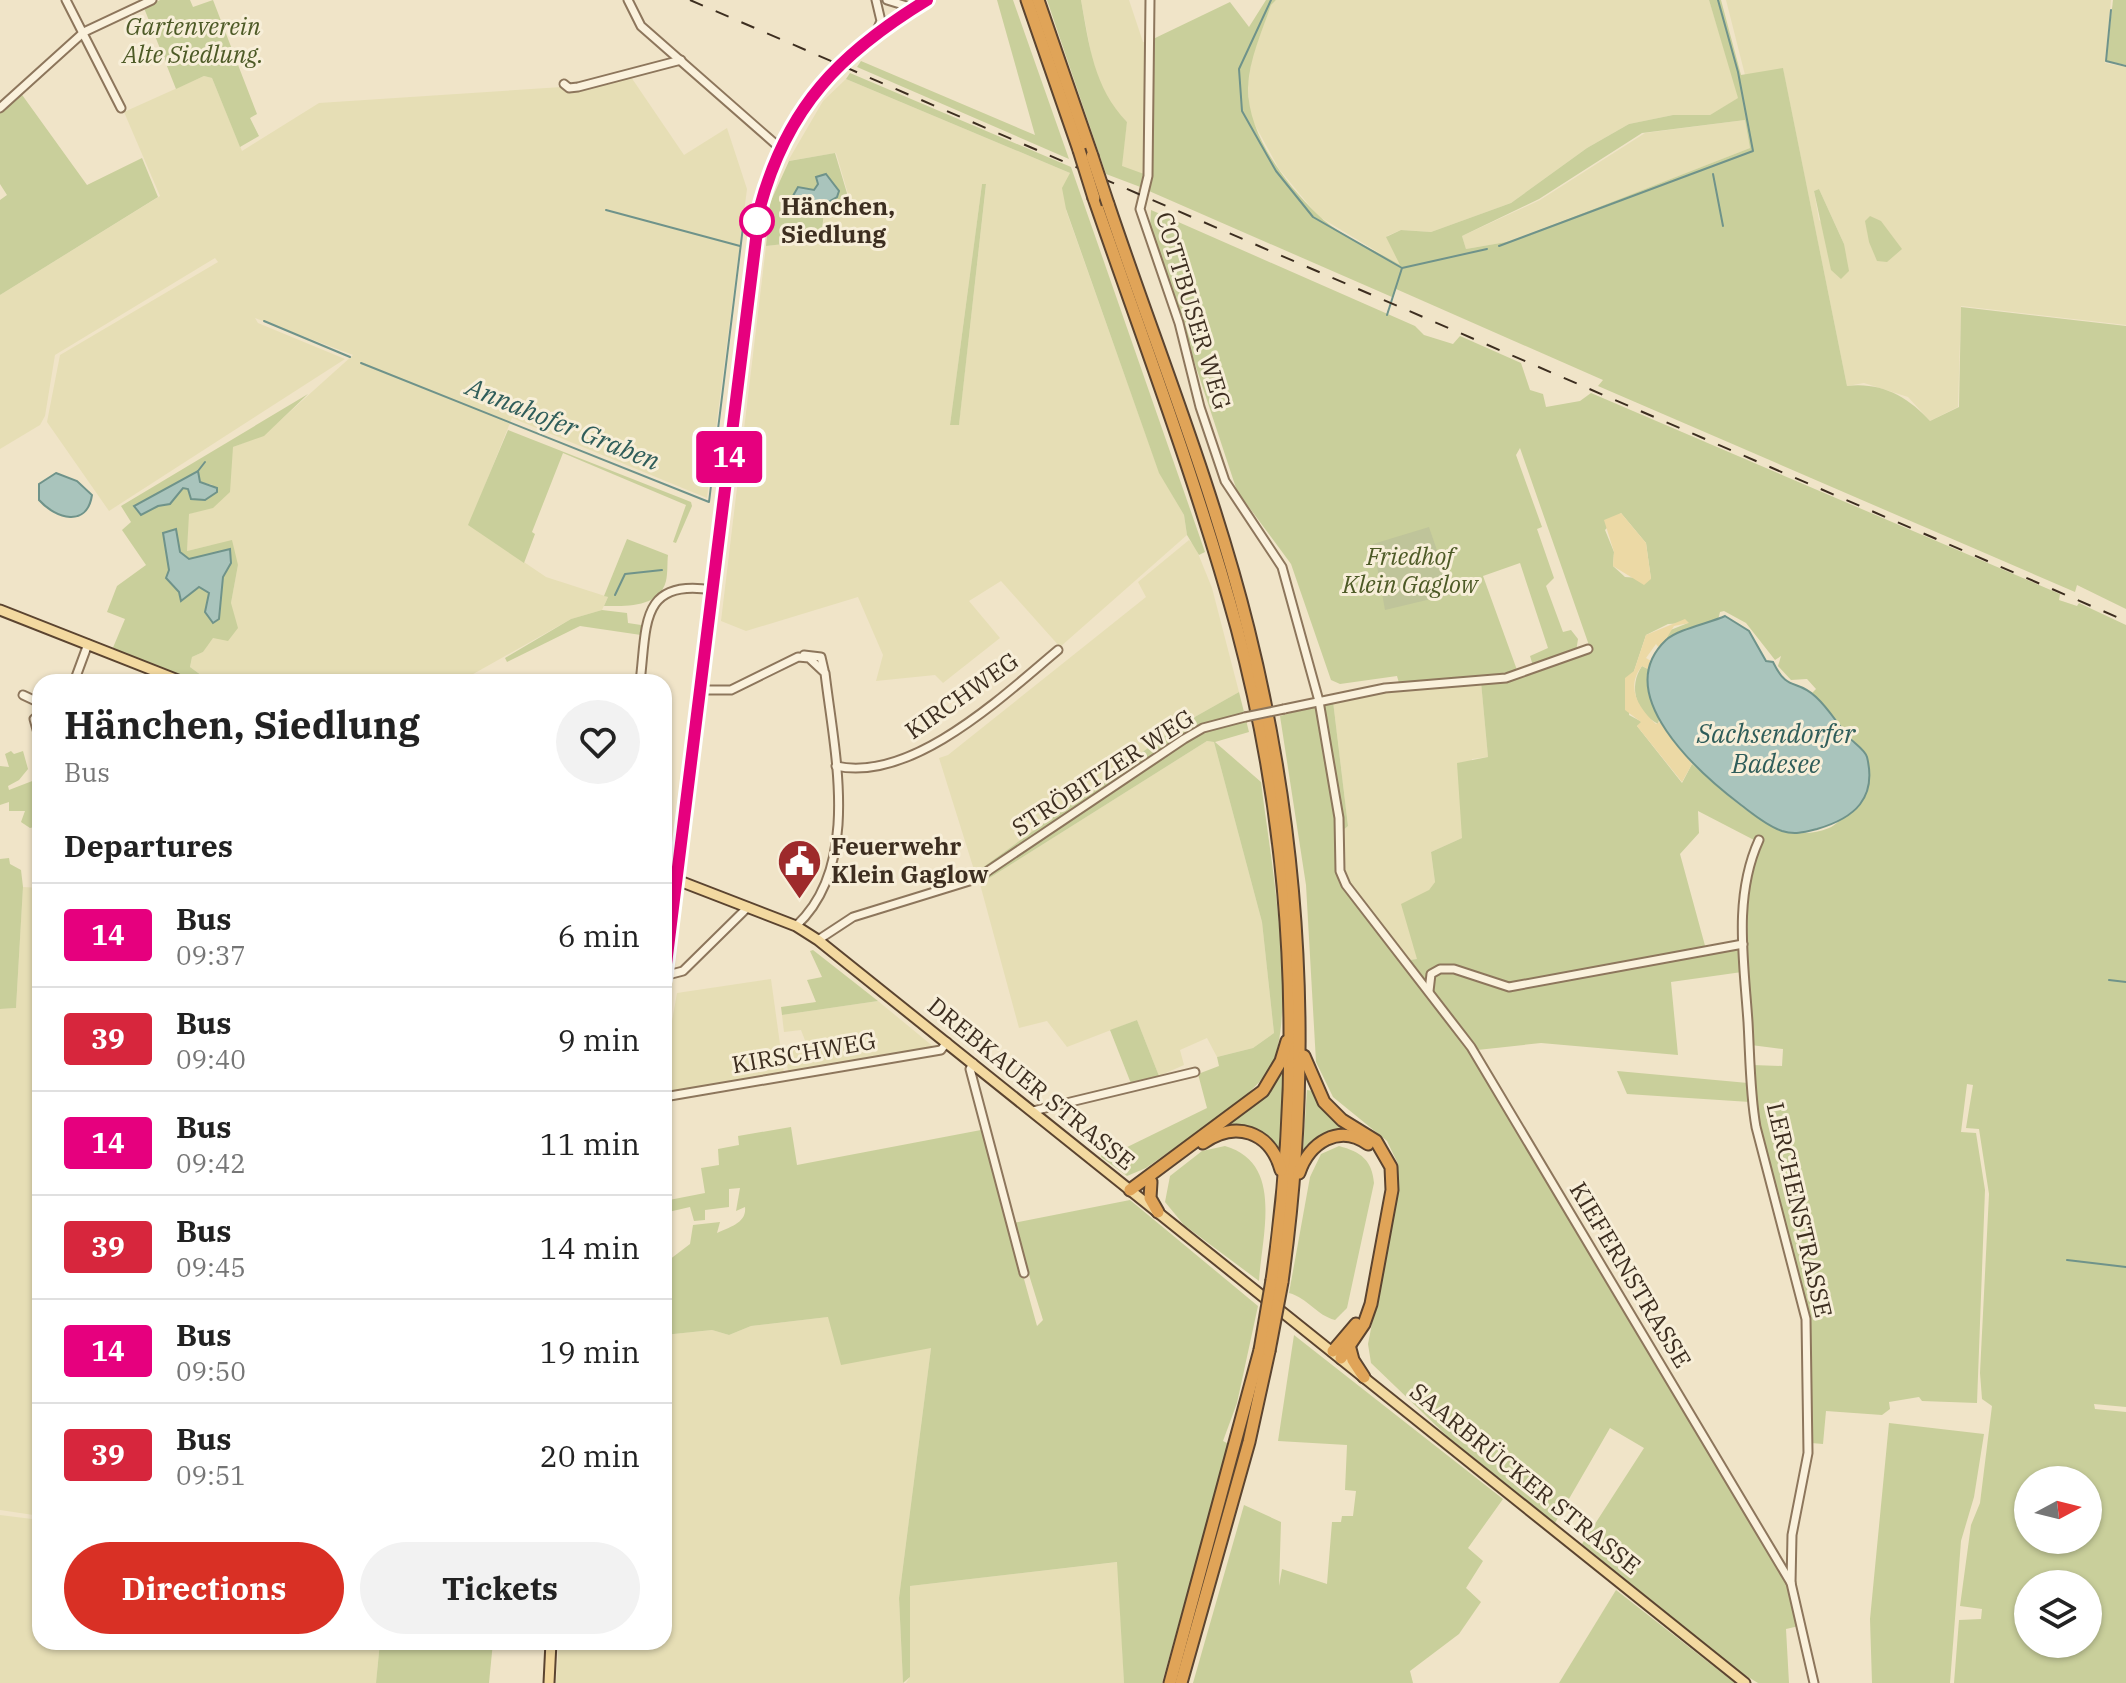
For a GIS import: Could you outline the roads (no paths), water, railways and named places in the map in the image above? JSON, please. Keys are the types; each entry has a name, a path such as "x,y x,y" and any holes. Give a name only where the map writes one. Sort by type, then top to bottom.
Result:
{"highway":[{"path":"1027,0 1195,490 1237,629 1266,756 1287,932 1291,1025 1277,1281"},
{"path":"1038,0 1205,488 1247,625 1269,720 1291,858 1301,1044 1293,1193 1249,1442 1181,1683"},
{"path":"1133,1192 1263,1091 1281,1061 1291,1025"},
{"path":"1301,1044 1324,1102 1342,1120 1376,1141 1391,1167 1392,1190 1371,1304 1349,1345 1337,1354"},
{"path":"1133,1192 1207,1140 1232,1130 1263,1138 1277,1155 1284,1182"},
{"path":"1293,1193 1307,1155 1315,1145 1334,1136 1363,1140 1377,1152 1384,1168 1385,1189 1365,1303 1358,1321 1337,1354"},
{"path":"1151,1182 1150,1198 1158,1212"},
{"path":"1349,1345 1353,1360 1364,1377"},
{"path":"1170,1683 1264,1351"}],"main road":[{"path":"672,907 701,690 754,237 774,161 793,121 819,86 857,46 927,0"},
{"path":"0,610 163,674"},
{"name":"DREBKAUER STRASSE","path":"672,879 796,926 818,940 1278,1309"},
{"name":"SAARBRÜCKER STRASSE","path":"1278,1309 1745,1683"},
{"path":"549,1683 551,1650"}],"street":[{"path":"66,0 121,108"},
{"path":"0,108 84,32 152,0"},
{"path":"628,0 641,26 780,148"},
{"path":"875,35 881,21 876,0"},
{"path":"887,0 913,8"},
{"name":"COTTBUSER WEG","path":"1150,0 1148,176 1140,209 1179,323 1200,407 1225,481 1242,511 1282,567"},
{"path":"564,84 569,88 578,87 681,60"},
{"name":"KIEFERNSTRASSE","path":"1282,567 1319,701 1339,818 1340,871 1346,885 1471,1047 1791,1583"},
{"path":"641,674 649,614 655,601 684,586 712,590"},
{"path":"77,674 88,644"},
{"path":"1319,701 1385,688 1506,678 1588,649"},
{"name":"KIRCHWEG","path":"836,766 848,769 921,753 1001,697 1058,650"},
{"path":"701,690 731,690 798,657 818,655 825,673 840,817 822,892 814,910 796,926"},
{"path":"23,695 32,699"},
{"name":"STRÖBITZER WEG","path":"818,940 853,917 976,879 1203,728 1319,701"},
{"path":"839,789 848,769"},
{"name":"LERCHENSTRASSE","path":"1759,840 1750,859 1745,889 1743,944 1756,1127 1808,1337 1808,1453 1792,1535 1791,1583 1814,1683"},
{"path":"672,975 683,971 748,907"},
{"path":"1429,992 1431,974 1440,969 1454,969 1509,987 1743,944"},
{"name":"KIRSCHWEG","path":"672,1096 941,1050 947,1042"},
{"path":"973,1063 970,1069 1024,1273"},
{"path":"1033,1111 1195,1072"}],"water":[{"path":"826,174 839,191 837,197 823,205 782,215 798,187 814,190 818,184 816,177"},
{"path":"198,471 200,482 217,488 217,492 205,500 191,499 188,489 183,488 170,504 141,515 134,506"},
{"path":"56,473 77,481 92,495 89,505 78,516 54,512 39,500 39,484"},
{"path":"176,529 180,552 189,559 230,549 231,563 223,577 219,619 213,623 205,612 209,593 199,587 181,601 179,592 166,578 169,570 163,533"},
{"name":"Sachsendorfer Badesee","path":"1725,616 1749,631 1766,661 1773,662 1788,682 1816,697 1866,754 1869,784 1866,795 1842,819 1800,833 1771,826 1723,791 1666,731 1654,708 1648,684 1651,661 1671,636"}],"waterway":[{"path":"1271,0 1239,69 1242,111 1276,171 1313,217 1402,268"},
{"path":"1499,246 1753,151 1738,72 1718,0"},
{"path":"2111,10 2106,61 2126,66"},
{"path":"1713,174 1723,226"},
{"path":"606,210 740,246"},
{"name":"Annahofer Graben","path":"361,363 709,502 743,227 749,222"},
{"path":"1387,315 1402,268 1487,249"},
{"path":"264,321 350,357"},
{"path":"198,471 205,462"},
{"path":"615,595 625,574 662,570"},
{"path":"2109,980 2126,982"},
{"path":"2067,1260 2126,1267"}],"railway":[{"path":"690,0 2126,621"}],"place":[{"name":"Hänchen, Siedlung","path":"757,221"},
{"name":"Feuerwehr Klein Gaglow","path":"800,900"}],"park label":[{"name":"Gartenverein Alte Siedlung.","path":"193,41"},
{"name":"Friedhof Klein Gaglow","path":"1410,571"}]}
